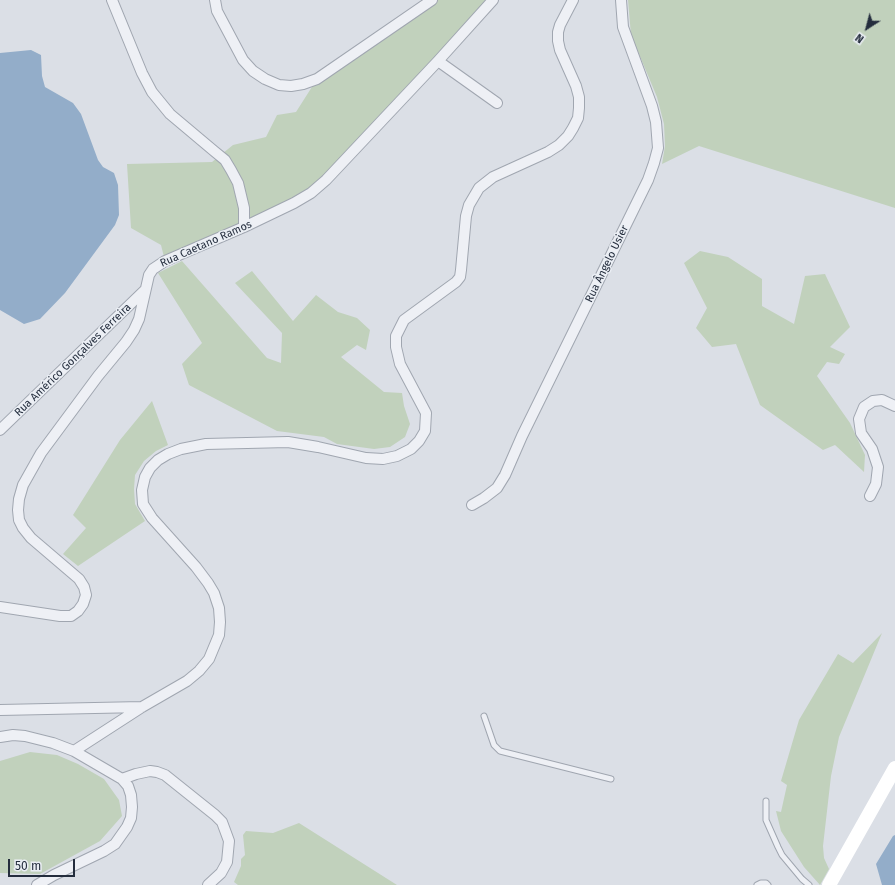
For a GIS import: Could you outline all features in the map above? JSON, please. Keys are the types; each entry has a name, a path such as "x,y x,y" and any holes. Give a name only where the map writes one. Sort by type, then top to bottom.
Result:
{"street":[{"path":"112,0 142,74 152,92 170,114 225,160 231,170 238,183 244,208 244,226"},
{"path":"215,0 217,11 243,60 253,71 265,79 279,85 291,86 303,84 316,79 432,0"},
{"name":"Rua Caetano Ramos","path":"0,607 60,616 71,616 78,611 83,604 86,595 84,587 79,579 31,538 23,528 19,520 18,499 23,485 41,453 134,330 139,319 149,275 158,265 294,203 311,193 326,180 493,0"},
{"path":"74,752 199,671 209,659 219,635 219,608 214,593 196,567 152,518 143,504 142,490 145,477 150,468 158,460 181,449 206,444 288,442 318,446 366,458 383,459 397,456 411,449 419,441 425,431 426,413 400,364 396,347 396,336 404,320 456,282 460,277 466,216 469,205 479,188 493,177 548,152 559,145 574,128 580,108 579,97 576,86 560,50 558,41 560,25 573,0"},
{"name":"Rua Ângelo Usier","path":"472,505 497,488 505,475 522,436 648,180 654,163 658,148 656,122 652,106 623,27 621,0"},
{"path":"438,61 497,103"},
{"name":"Rua Américo Gonçalves Ferreira","path":"0,430 145,290"},
{"path":"870,496 876,484 878,467 872,449 861,433 859,419 864,407 872,402 882,400 895,406"},
{"path":"0,710 142,707"},
{"path":"0,737 13,735 25,736 53,743 74,752 125,782 131,795 131,818 124,832 115,844 36,885"},
{"path":"829,885 895,768"},
{"path":"125,782 136,774 150,771 165,775 215,814 222,822 229,841 227,862 221,873 208,885"}],"lane":[{"path":"484,716 494,745 500,751 611,779"},
{"path":"766,801 766,820 778,847 787,861 809,885"},
{"path":"757,885 766,883 768,885"}],"green space":[{"path":"432,0 493,0 311,193 165,261 161,245 131,228 127,164 212,162 233,145 266,137 277,115 296,112 317,79"},
{"path":"628,0 895,0 895,208 699,146 662,164 665,146 664,124 657,97 631,35"},
{"path":"700,251 728,257 762,279 762,306 794,324 805,276 825,274 850,327 830,347 845,354 839,364 827,362 817,376 850,423 865,455 864,472 835,445 823,450 760,405 736,344 712,347 696,328 707,308 684,263"},
{"path":"182,261 267,358 281,363 282,333 235,283 252,271 293,321 316,295 338,312 357,318 370,330 366,350 357,345 341,357 384,392 402,393 404,406 410,424 405,437 390,447 374,449 337,444 324,437 277,431 189,385 182,364 202,343 158,273"},
{"path":"152,401 168,445 156,451 144,461 135,475 135,504 145,521 78,566 63,554 86,528 73,515 120,440"},
{"path":"882,633 839,737 831,776 823,846 824,858 829,869 820,885 804,867 781,831 776,811 781,812 787,785 781,781 799,720 838,654 853,663"},
{"path":"30,752 57,755 78,764 104,779 119,800 122,816 100,841 40,874 0,873 0,761"},
{"path":"299,823 397,885 238,885 234,882 241,866 241,859 245,855 243,835 246,831 273,833"}],"water":[{"path":"31,50 41,55 42,76 45,87 73,103 81,114 98,160 103,167 114,173 118,185 119,215 115,225 65,293 40,319 24,324 0,310 0,53"},
{"path":"895,835 895,885 882,885 876,864"}]}
